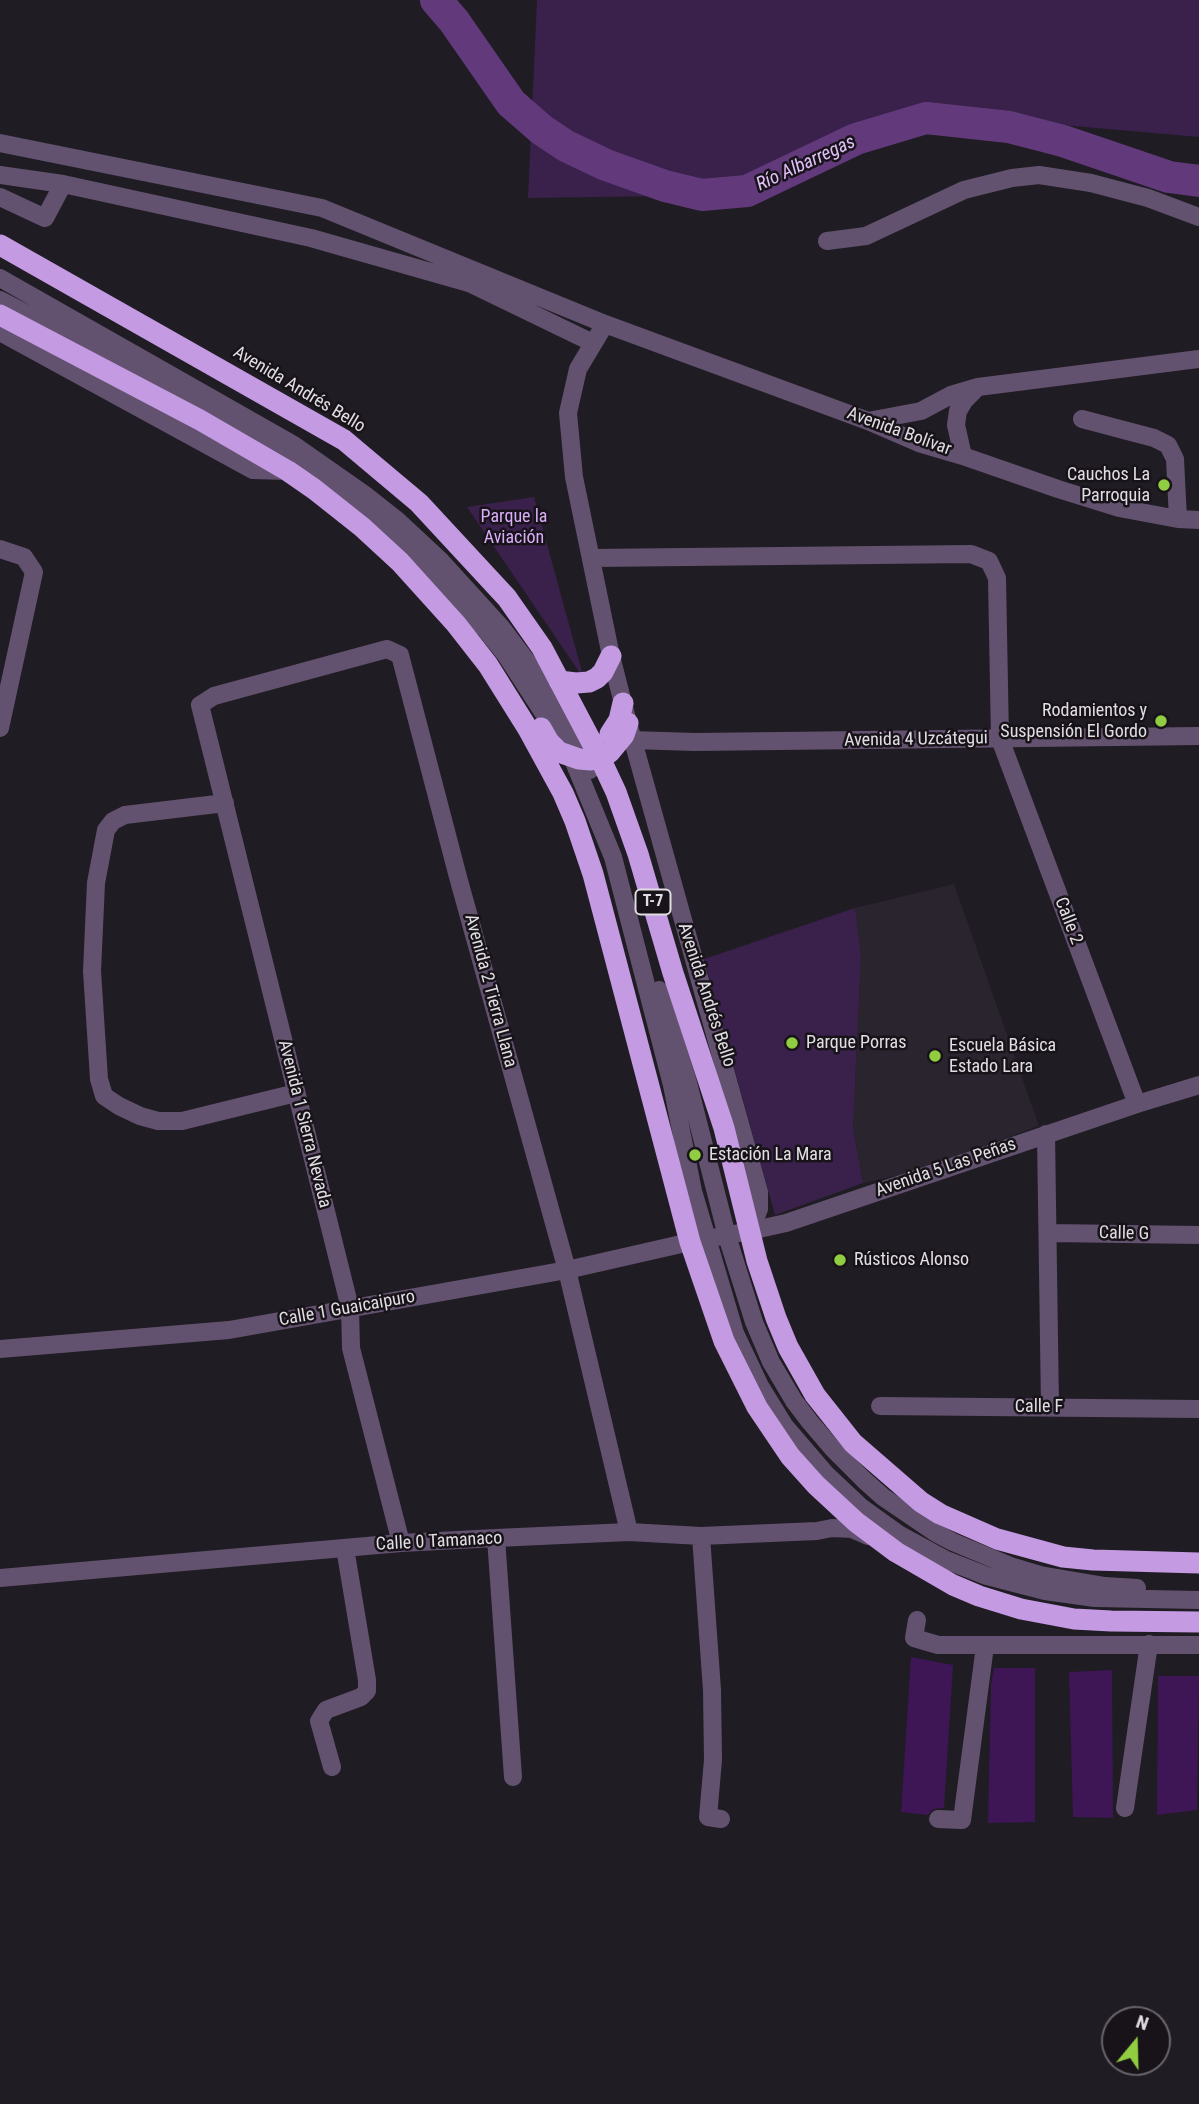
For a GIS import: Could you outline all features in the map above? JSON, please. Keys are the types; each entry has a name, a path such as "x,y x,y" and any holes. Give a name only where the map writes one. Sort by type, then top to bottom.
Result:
{"highway":[{"name":"Avenida Andrés Bello","path":"0,245 344,440 419,503 507,598 542,648 583,726 586,758 615,792 654,904 673,973 724,1128 757,1261 776,1318 788,1347 815,1395 853,1443 921,1502 940,1514 998,1539 1063,1557 1199,1563"},
{"path":"0,315 200,420 288,471 362,527 400,562 456,624 500,684 563,793 593,874 699,1240 724,1342 757,1408 790,1456 816,1485 877,1539 925,1570 979,1596 1021,1609 1074,1619 1199,1622"},
{"path":"441,607 468,626 492,651 549,742 559,752 586,758 605,757 626,730 624,724 603,733 583,726"},
{"path":"559,681 589,682 603,672 611,656"},
{"path":"563,793 565,777 570,769 586,758"}],"street":[{"name":"Avenida Bolívar","path":"0,143 322,208 606,324 868,421 919,443 1119,508 1178,519 1199,520"},
{"path":"0,175 63,184 311,238 469,284 593,342"},
{"path":"827,241 866,236 964,190 1012,178 1039,175 1102,186 1148,198 1199,217"},
{"path":"0,198 45,218 63,184"},
{"path":"0,278 294,445 354,486 397,520 440,560 501,627 540,679 573,731 586,758 622,853 687,1079 727,1236 754,1322 771,1362 794,1401 833,1449 883,1497 936,1533 1013,1567 1040,1575 1105,1586 1199,1589"},
{"path":"0,300 237,426 310,471 353,503 485,629 586,758 672,1085 694,1191 699,1240 735,1333 760,1387 784,1425 826,1474 861,1507 900,1535 946,1560 986,1576 1095,1598 1199,1600"},
{"path":"606,324 578,369 568,413 574,477 624,724 759,1192 759,1209 750,1231"},
{"path":"0,332 253,471 288,471"},
{"path":"868,421 921,411 951,396 978,387 1199,359"},
{"path":"964,456 956,425 958,411 978,387"},
{"path":"1082,419 1154,438 1168,445 1175,459 1178,519"},
{"path":"0,549 24,557 34,572 0,728"},
{"name":"Calle 2","path":"592,558 971,554 989,561 997,578 1000,739 1137,1104"},
{"name":"Avenida 2 Tierra Llana","path":"200,705 214,696 387,649 400,655 458,877 567,1270 629,1532"},
{"name":"Avenida 1 Sierra Nevada","path":"200,705 350,1308 351,1348 401,1543"},
{"name":"Avenida 4 Uzcátegui","path":"624,724 695,742 1199,736"},
{"path":"225,803 125,815 113,821 106,830 96,883 92,971 99,1079 104,1096 140,1116 158,1121 182,1121 296,1093"},
{"name":"Avenida 5 Las Peñas","path":"699,1240 786,1223 1199,1085"},
{"path":"1046,1134 1050,1407"},
{"name":"Calle G","path":"1049,1233 1199,1235"},
{"name":"Calle 1 Guaicaipuro","path":"0,1349 229,1330 567,1270 699,1240"},
{"name":"Calle F","path":"880,1406 1199,1409"},
{"name":"Calle 0 Tamanaco","path":"0,1578 401,1543 629,1532 701,1536 842,1528 877,1539"},
{"path":"701,1536 712,1690 713,1760 708,1817 721,1819"},
{"path":"496,1538 513,1777"},
{"path":"332,1767 319,1721 326,1710 361,1697 367,1690 345,1548"},
{"path":"917,1620 914,1638 938,1646 1199,1645"},
{"path":"1125,1808 1149,1644"},
{"path":"938,1819 962,1820 985,1646"}],"shaded area":[{"name":"Escuela Básica Estado Lara","path":"954,884 1039,1126 908,1173 863,1183 853,1128 861,955 855,908"}],"green space":[{"path":"537,0 1199,0 1199,137 959,116 909,119 738,195 528,198"},
{"name":"Parque la Aviación","path":"534,497 584,679 467,507"},
{"name":"Parque Porras","path":"855,908 861,955 853,1128 863,1183 775,1215 704,959"}],"building":[{"path":"911,1657 953,1665 944,1808 933,1809 928,1815 901,1812"},
{"path":"994,1668 1035,1668 1035,1822 988,1823 991,1685"},
{"path":"1112,1670 1113,1818 1073,1817 1069,1672"},
{"path":"1158,1676 1199,1676 1197,1810 1157,1815"}],"waterway":[{"name":"Río Albarregas","path":"436,0 454,21 511,103 542,130 566,146 606,165 665,186 702,195 747,191 856,139 926,118 1009,127 1063,141 1169,177 1199,181"}],"place":[{"name":"Cauchos La Parroquia","path":"1164,485"},
{"name":"Rodamientos y Suspensión El Gordo","path":"1161,721"},
{"name":"Parque Porras","path":"792,1043"},
{"name":"Escuela Básica Estado Lara","path":"935,1056"},
{"name":"Estación La Mara","path":"695,1155"},
{"name":"Rústicos Alonso","path":"840,1260"}]}
